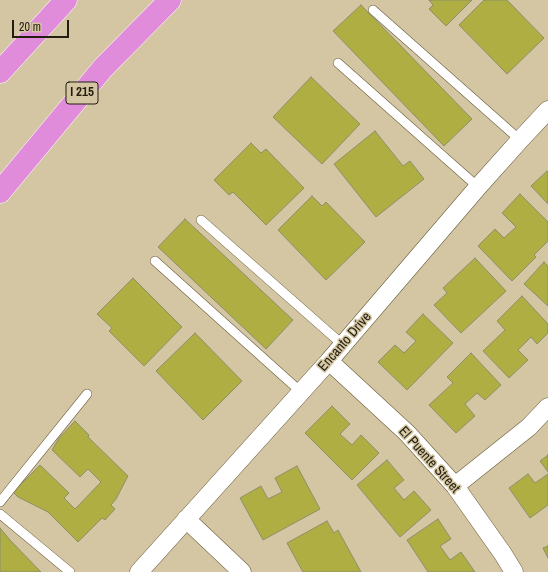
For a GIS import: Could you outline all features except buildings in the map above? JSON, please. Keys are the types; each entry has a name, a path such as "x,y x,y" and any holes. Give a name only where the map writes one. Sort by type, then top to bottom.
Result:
{"highway":[{"path":"0,72 66,0"},
{"name":"I 215","path":"0,192 103,68 170,0"}],"street":[{"name":"Encanto Drive","path":"139,572 329,361 478,187 548,110"},
{"name":"El Puente Street","path":"329,361 407,433 455,486 504,554 514,572"},
{"path":"455,486 529,427 548,407"},
{"path":"186,519 242,572"}],"lane":[{"path":"373,10 520,140"},
{"path":"338,63 478,187"},
{"path":"201,220 343,345"},
{"path":"155,261 301,392"},
{"path":"0,502 87,394"},
{"path":"0,514 70,572"}]}
